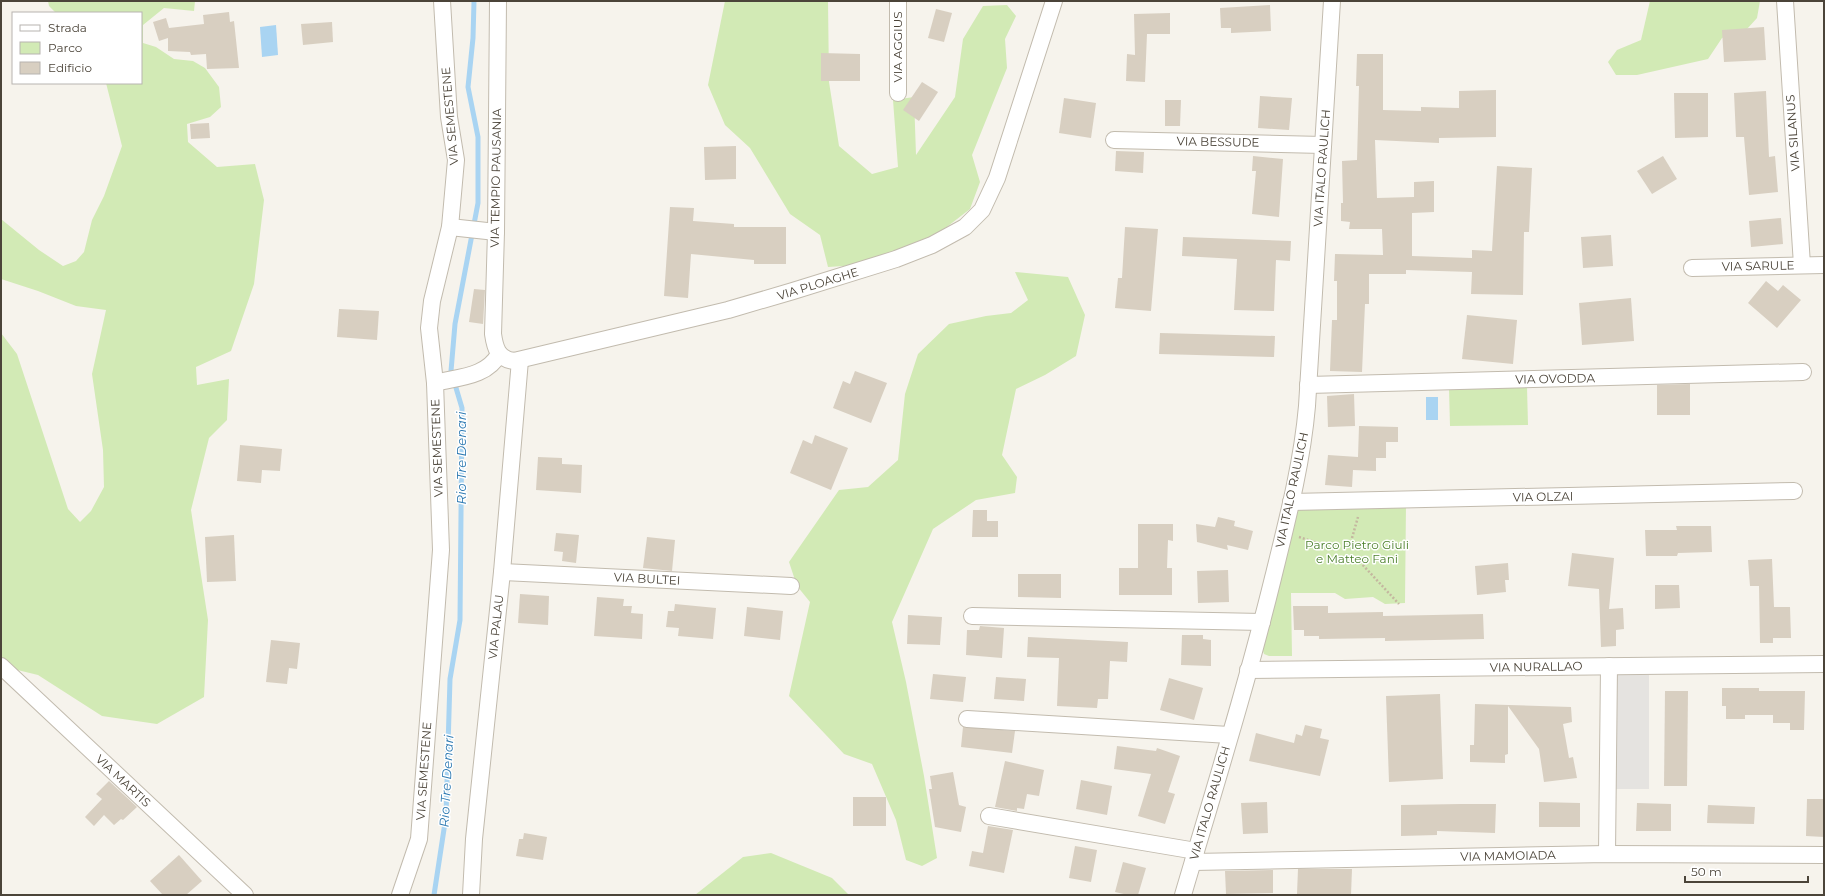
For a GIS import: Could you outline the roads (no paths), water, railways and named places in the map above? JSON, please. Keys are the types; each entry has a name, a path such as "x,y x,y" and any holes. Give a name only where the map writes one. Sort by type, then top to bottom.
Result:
{"street":[{"name":"VIA SEMESTENE","path":"400,895 419,839 440,558 435,383 429,340 429,318 450,227 456,160 449,117 442,1"},
{"name":"VIA TEMPIO PAUSANIA","path":"498,1 496,232 493,334 499,354"},
{"name":"VIA AGGIUS","path":"898,1 898,93"},
{"name":"VIA PLOAGHE","path":"499,354 509,360 520,360 728,310 793,292 896,259 932,245 962,230 982,210 997,178 1054,1"},
{"name":"VIA ITALO RAULICH","path":"1183,895 1262,622 1292,502 1302,450 1308,385 1332,1"},
{"name":"VIA SILANUS","path":"1785,1 1802,265"},
{"name":"VIA BESSUDE","path":"1114,140 1323,145"},
{"path":"450,227 496,232"},
{"name":"VIA SARULE","path":"1692,268 1824,265"},
{"path":"435,383 479,373 491,365 499,354"},
{"name":"VIA PALAU","path":"471,895 474,839 502,572 520,360"},
{"name":"VIA OVODDA","path":"1308,385 1803,372"},
{"name":"VIA OLZAI","path":"1292,502 1794,491"},
{"name":"VIA BULTEI","path":"502,572 791,586"},
{"path":"972,616 1262,622"},
{"name":"VIA NURALLAO","path":"1248,670 1824,664"},
{"name":"VIA MARTIS","path":"1,666 245,895"},
{"path":"1607,854 1608,666"},
{"path":"967,719 1230,735"},
{"name":"VIA MAMOIADA","path":"989,816 1194,856 1607,854 1824,855"}],"water":[{"path":"276,25 278,55 262,57 260,27"},
{"path":"1426,397 1438,397 1438,420 1426,420"}],"waterway":[{"name":"Rio Tre Denari","path":"434,895 446,816 450,679 460,620 462,408 451,371 455,324 478,203 478,137 468,87 473,38 474,1"}],"park label":[{"name":"Parco Pietro Giuli e Matteo Fani","path":"1357,552"}]}
